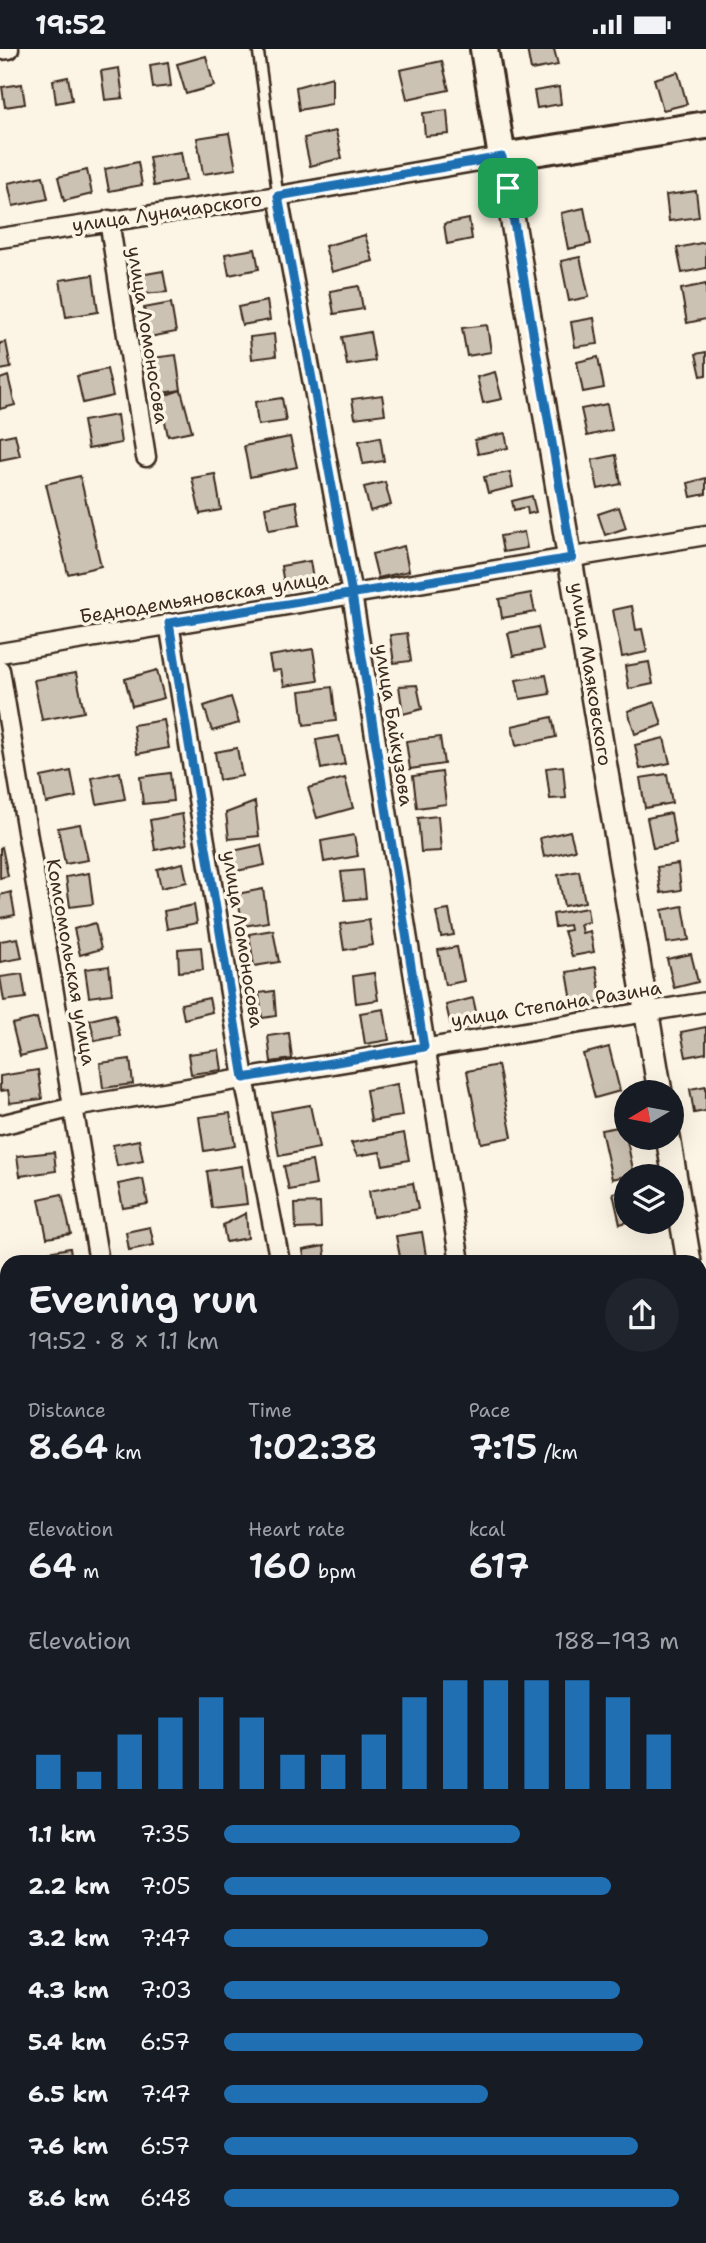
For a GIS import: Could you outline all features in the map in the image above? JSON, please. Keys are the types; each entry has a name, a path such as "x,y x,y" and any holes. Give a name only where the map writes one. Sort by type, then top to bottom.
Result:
{"main road":[{"name":"улица Маяковского","path":"484,49 502,157"},
{"name":"улица Луначарского","path":"502,157 706,125"}],"street":[{"path":"0,50 9,49"},
{"name":"улица Луначарского","path":"0,239 109,220 278,196 502,157"},
{"name":"улица Маяковского","path":"502,157 572,558 658,1080"},
{"name":"улица Байкузова","path":"278,196 352,594 459,1255"},
{"name":"улица Ломоносова","path":"109,220 146,457"},
{"name":"Беднодемьяновская улица","path":"0,653 706,535"},
{"name":"улица Ломоносова","path":"169,623 244,1078 279,1255"},
{"name":"Комсомольская улица","path":"0,670 98,1255"},
{"name":"улица Степана Разина","path":"0,1125 74,1107 706,1002"},
{"path":"670,1150 688,1255"}],"lane":[{"path":"258,49 278,196"}],"building":[{"path":"527,49 554,49 558,65 531,70"},
{"path":"206,56 214,86 186,94 177,64"},
{"path":"442,61 449,90 407,99 400,70"},
{"path":"168,62 171,86 153,88 150,65"},
{"path":"119,68 123,98 105,100 101,71"},
{"path":"678,72 687,104 663,110 654,79"},
{"path":"68,77 72,100 56,103 53,80"},
{"path":"332,77 332,104 299,110 296,87"},
{"path":"22,84 25,104 5,107 2,87"},
{"path":"559,87 561,104 537,108 534,91"},
{"path":"447,110 449,134 425,136 423,113"},
{"path":"336,131 342,158 310,166 304,138"},
{"path":"229,133 236,169 203,174 197,138"},
{"path":"181,152 186,180 154,186 149,157"},
{"path":"138,162 142,185 109,191 105,169"},
{"path":"87,170 92,194 64,201 58,177"},
{"path":"43,176 48,199 13,206 8,183"},
{"path":"696,191 699,217 669,221 666,195"},
{"path":"584,208 591,244 568,249 561,213"},
{"path":"469,219 472,239 447,244 444,224"},
{"path":"365,235 373,261 332,272 325,246"},
{"path":"706,242 706,268 682,273 677,248"},
{"path":"255,249 259,269 229,275 225,254"},
{"path":"580,257 589,297 569,301 561,261"},
{"path":"163,271 167,292 142,294 140,275"},
{"path":"93,275 98,312 66,317 60,280"},
{"path":"706,284 706,319 687,323 681,289"},
{"path":"359,286 363,309 334,314 330,291"},
{"path":"267,301 270,320 242,325 238,307"},
{"path":"171,303 176,332 149,337 144,308"},
{"path":"594,318 598,344 575,347 571,322"},
{"path":"487,325 491,352 467,356 462,328"},
{"path":"370,332 375,361 347,365 342,337"},
{"path":"274,334 276,356 252,359 250,337"},
{"path":"6,342 11,368 0,370 0,343"},
{"path":"706,352 706,375 701,376 696,354"},
{"path":"176,355 181,390 156,394 151,358"},
{"path":"598,357 604,388 583,392 577,362"},
{"path":"107,369 113,396 83,403 77,376"},
{"path":"495,372 502,399 483,403 477,377"},
{"path":"8,376 15,405 0,409 0,379"},
{"path":"181,390 192,431 168,436 160,397"},
{"path":"382,395 385,414 355,418 352,399"},
{"path":"282,398 286,421 258,425 255,402"},
{"path":"607,404 612,430 587,436 581,409"},
{"path":"117,415 121,443 88,449 83,421"},
{"path":"505,433 508,448 478,454 475,440"},
{"path":"15,434 20,456 0,460 0,437"},
{"path":"290,437 297,467 250,477 244,446"},
{"path":"380,437 384,461 363,464 359,441"},
{"path":"616,455 621,484 598,489 592,460"},
{"path":"510,472 513,487 488,493 484,477"},
{"path":"215,474 221,510 200,514 192,478"},
{"path":"80,476 101,566 68,574 46,484"},
{"path":"706,478 706,494 691,497 688,483"},
{"path":"385,482 391,505 370,511 364,487"},
{"path":"532,496 536,512 528,514 527,507 514,510 512,501"},
{"path":"296,501 300,525 269,530 265,507"},
{"path":"619,507 626,528 605,535 598,514"},
{"path":"524,532 527,548 503,552 500,536"},
{"path":"404,546 409,571 378,578 372,554"},
{"path":"310,561 314,586 285,590 281,566"},
{"path":"531,593 535,612 502,618 499,599"},
{"path":"632,606 636,630 642,629 647,652 622,657 613,610"},
{"path":"538,627 543,650 513,656 508,633"},
{"path":"407,633 411,661 394,663 390,635"},
{"path":"313,649 318,681 284,686 281,670 272,671 269,656"},
{"path":"649,662 653,684 629,689 625,666"},
{"path":"157,670 164,698 132,706 125,679"},
{"path":"76,673 84,712 42,720 34,680"},
{"path":"546,675 550,694 520,699 516,680"},
{"path":"417,685 422,709 403,714 399,686"},
{"path":"332,687 336,721 304,725 300,691"},
{"path":"231,697 239,723 212,731 204,706"},
{"path":"655,702 662,725 635,734 628,711"},
{"path":"552,717 556,737 516,746 512,726"},
{"path":"164,720 169,748 137,754 133,725"},
{"path":"339,736 345,764 321,769 316,740"},
{"path":"440,737 444,764 410,769 406,741"},
{"path":"664,738 670,763 640,769 635,745"},
{"path":"237,748 242,776 219,780 215,752"},
{"path":"563,766 566,798 550,799 546,768"},
{"path":"71,771 76,797 46,803 41,777"},
{"path":"120,772 125,799 97,804 92,778"},
{"path":"442,772 446,804 417,808 413,776"},
{"path":"170,773 173,801 143,804 140,777"},
{"path":"667,774 672,803 645,808 640,778"},
{"path":"345,778 353,808 317,818 308,788"},
{"path":"255,802 259,836 229,839 226,813"},
{"path":"671,813 676,844 653,848 647,818"},
{"path":"182,814 187,844 155,850 150,820"},
{"path":"438,816 441,851 421,852 418,818"},
{"path":"80,824 88,860 65,864 58,828"},
{"path":"570,831 575,850 544,857 540,838"},
{"path":"354,835 358,856 324,862 321,841"},
{"path":"261,845 265,865 232,872 228,852"},
{"path":"2,847 8,876 0,878 0,848"},
{"path":"183,863 187,882 161,888 157,869"},
{"path":"678,864 681,890 661,893 657,867"},
{"path":"363,870 366,898 345,900 341,872"},
{"path":"579,871 585,902 564,906 558,875"},
{"path":"89,873 93,904 70,907 66,877"},
{"path":"263,889 268,922 243,926 237,894"},
{"path":"11,892 15,915 0,918 0,895"},
{"path":"194,905 197,923 167,929 164,911"},
{"path":"683,906 689,940 667,943 662,910"},
{"path":"587,908 589,922 580,924 582,933 590,931 594,952 572,956 564,931 570,930 569,925 555,927 553,914"},
{"path":"449,910 454,935 441,937 436,912"},
{"path":"369,920 373,945 344,950 340,924"},
{"path":"95,923 101,949 80,955 74,929"},
{"path":"273,930 279,962 254,966 249,934"},
{"path":"18,938 22,958 0,962 0,941"},
{"path":"201,947 203,970 179,972 178,949"},
{"path":"457,947 464,981 445,985 438,950"},
{"path":"691,954 698,982 674,988 667,959"},
{"path":"109,966 112,994 89,997 85,969"},
{"path":"596,967 602,1002 573,1007 567,972"},
{"path":"374,973 378,1000 356,1003 353,976"},
{"path":"22,974 26,998 4,1001 0,977"},
{"path":"274,991 276,1016 262,1018 259,993"},
{"path":"209,998 212,1012 184,1019 181,1004"},
{"path":"473,998 479,1025 452,1031 446,1005"},
{"path":"384,1009 389,1040 365,1044 360,1013"},
{"path":"115,1014 120,1036 95,1041 90,1020"},
{"path":"37,1018 45,1050 20,1056 12,1024"},
{"path":"706,1027 706,1053 686,1057 681,1032"},
{"path":"289,1033 292,1059 271,1062 268,1036"},
{"path":"609,1047 617,1080 614,1080 614,1093 595,1098 583,1054"},
{"path":"219,1050 222,1070 191,1074 188,1054"},
{"path":"130,1059 133,1084 103,1088 100,1063"},
{"path":"498,1065 512,1137 481,1143 467,1071"},
{"path":"38,1070 42,1099 10,1103 8,1090 0,1091 0,1076"},
{"path":"397,1084 402,1116 371,1121 366,1090"},
{"path":"706,1086 706,1111 694,1113 690,1089"},
{"path":"310,1105 319,1148 279,1156 271,1112"},
{"path":"230,1113 235,1146 204,1151 199,1117"},
{"path":"614,1128 614,1150 629,1150 632,1164 614,1164 614,1179 612,1179 601,1130"},
{"path":"404,1133 409,1160 383,1165 380,1152 357,1156 351,1143"},
{"path":"139,1140 143,1161 117,1166 113,1145"},
{"path":"54,1152 56,1171 20,1176 17,1156"},
{"path":"312,1161 316,1185 289,1190 284,1166"},
{"path":"242,1166 247,1204 212,1208 207,1171"},
{"path":"143,1179 148,1204 123,1208 118,1184"},
{"path":"413,1183 418,1209 373,1217 369,1191"},
{"path":"62,1194 71,1234 47,1238 39,1199"},
{"path":"320,1203 321,1228 296,1229 295,1204"},
{"path":"246,1213 248,1238 226,1242 223,1225"},
{"path":"150,1227 154,1245 129,1250 126,1232"},
{"path":"422,1232 426,1255 400,1255 396,1236"},
{"path":"324,1246 325,1255 304,1255 303,1250"},
{"path":"70,1248 71,1255 42,1255"}],"route":[{"path":"508,188 502,157 278,196 352,594 424,1047 244,1078 169,623 352,594 572,558 508,188"}]}
